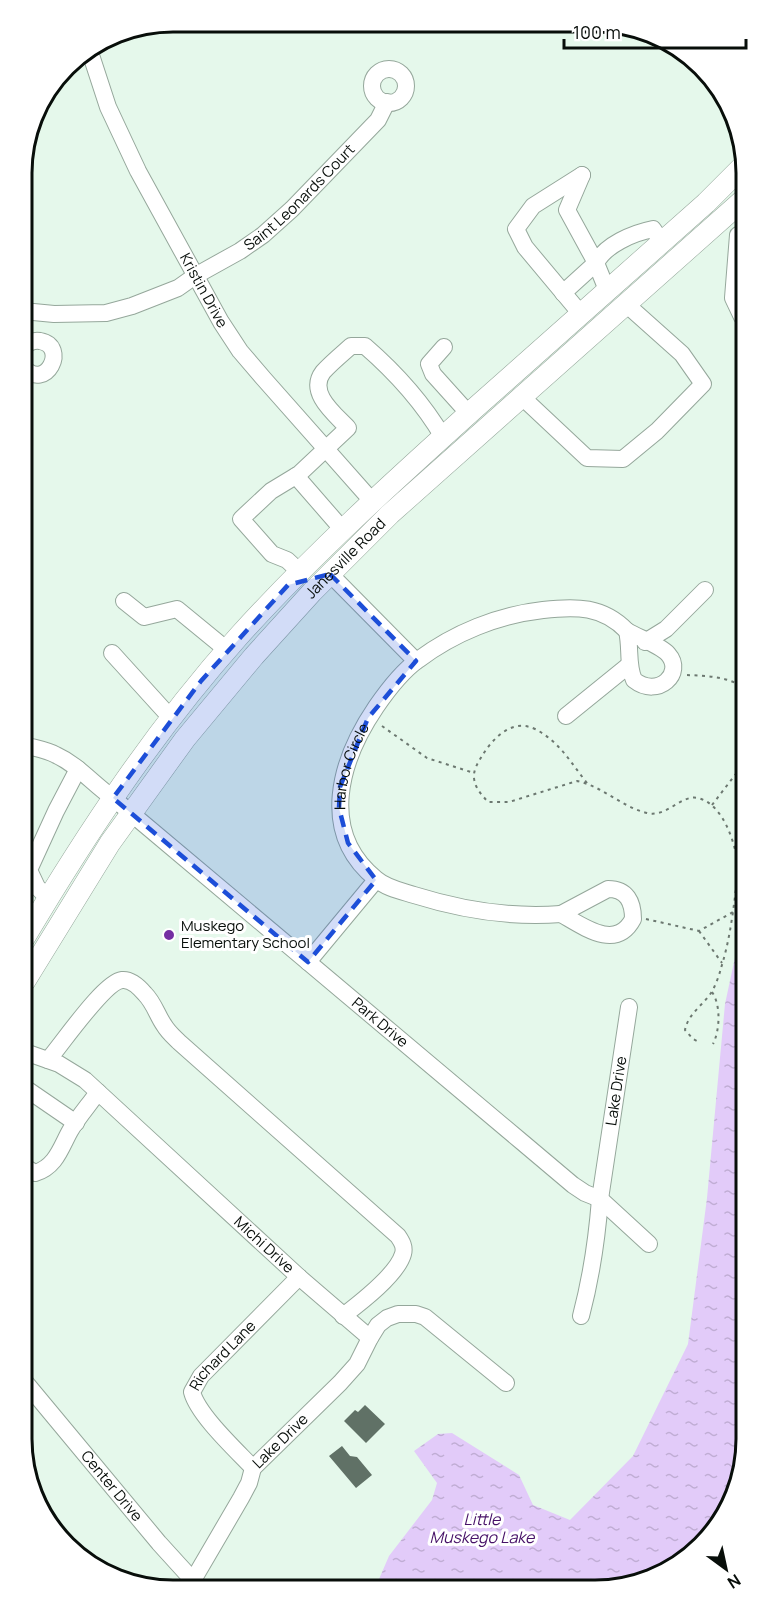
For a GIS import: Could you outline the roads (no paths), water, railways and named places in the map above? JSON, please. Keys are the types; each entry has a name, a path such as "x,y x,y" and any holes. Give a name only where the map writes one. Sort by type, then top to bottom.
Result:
{"main road":[{"name":"Janesville Road","path":"32,925 70,860 113,798 171,718 226,650 372,501 662,242 736,173"},
{"name":"Janesville Road","path":"32,970 110,843 185,739 254,656 333,570 414,493 736,206"},
{"path":"662,242 678,258"},
{"path":"585,311 604,324"},
{"path":"506,381 522,397"},
{"path":"294,579 333,570 368,526 372,501 393,501 414,493"},
{"path":"333,570 325,568 326,562 347,526"}],"street":[{"name":"Kristin Drive","path":"92,57 108,107 138,171 221,322 240,351 372,501"},
{"name":"Saint Leonards Court","path":"32,312 94,314 119,310 167,294 240,251 263,235 292,209 378,120 387,102"},
{"path":"585,311 563,293 525,248 516,229 533,206 582,175 567,210 596,263 607,290"},
{"path":"563,293 596,263 601,253 640,231 653,229 662,242"},
{"path":"736,260 733,298 736,304"},
{"path":"522,397 587,458 623,459 657,431 703,384 682,354 626,304"},
{"path":"32,344 42,341 51,348 54,359 45,372 32,373"},
{"path":"294,579 287,560 272,554 241,519 272,491 296,477 348,429 322,400 318,387 321,374 351,346 365,346 381,360 429,414 443,437"},
{"path":"444,347 429,364 433,374 470,414"},
{"path":"296,477 347,526"},
{"path":"333,570 416,661"},
{"path":"645,642 666,629 705,590"},
{"path":"124,601 144,617 177,609 226,650"},
{"name":"Harbor Circle","path":"561,914 591,931 609,936 626,929 633,916 629,898 619,891 608,889 561,914 540,916 479,911 442,904 393,889 376,880 358,860 342,827 339,808 344,771 369,717 393,684 416,661 467,631 526,612 565,608 584,609 612,617 627,631 661,648 670,656 673,665 672,674 660,685 647,688 634,680 629,664"},
{"path":"566,716 629,664 630,644 627,631"},
{"path":"112,653 171,718"},
{"name":"Park Drive","path":"32,747 55,754 78,769 573,1185 600,1199 649,1244"},
{"path":"32,863 78,769"},
{"path":"32,876 37,887 48,898"},
{"path":"308,962 376,880"},
{"path":"48,1060 99,995 123,980 134,983 155,1006 163,1025 179,1042 398,1236 403,1244 404,1253 397,1266 369,1296 343,1316"},
{"name":"Lake Drive","path":"581,1316 591,1266 629,1008"},
{"name":"Michi Drive","path":"32,1054 60,1064 85,1080 299,1277 370,1338"},
{"path":"32,1171 35,1173 44,1170 59,1154 76,1123 98,1092"},
{"path":"32,1093 76,1123"},
{"name":"Richard Lane","path":"253,1468 214,1426 198,1406 192,1392 201,1376 299,1277"},
{"path":"370,1338 378,1325 387,1318 398,1314 416,1314 425,1317 437,1326 506,1383"},
{"name":"Lake Drive","path":"196,1580 249,1483 253,1468 340,1383 357,1364 370,1338"},
{"name":"Center Drive","path":"32,1390 189,1580"}],"water":[{"name":"Little Muskego Lake","path":"736,953 736,1448 732,1475 718,1509 702,1531 681,1550 666,1561 632,1575 596,1580 379,1580 389,1556 432,1500 437,1483 414,1451 438,1434 452,1433 519,1475 533,1505 570,1520 633,1456 688,1344 707,1198 725,1004"}],"place":[{"name":"Muskego Elementary School","path":"169,935"}]}
